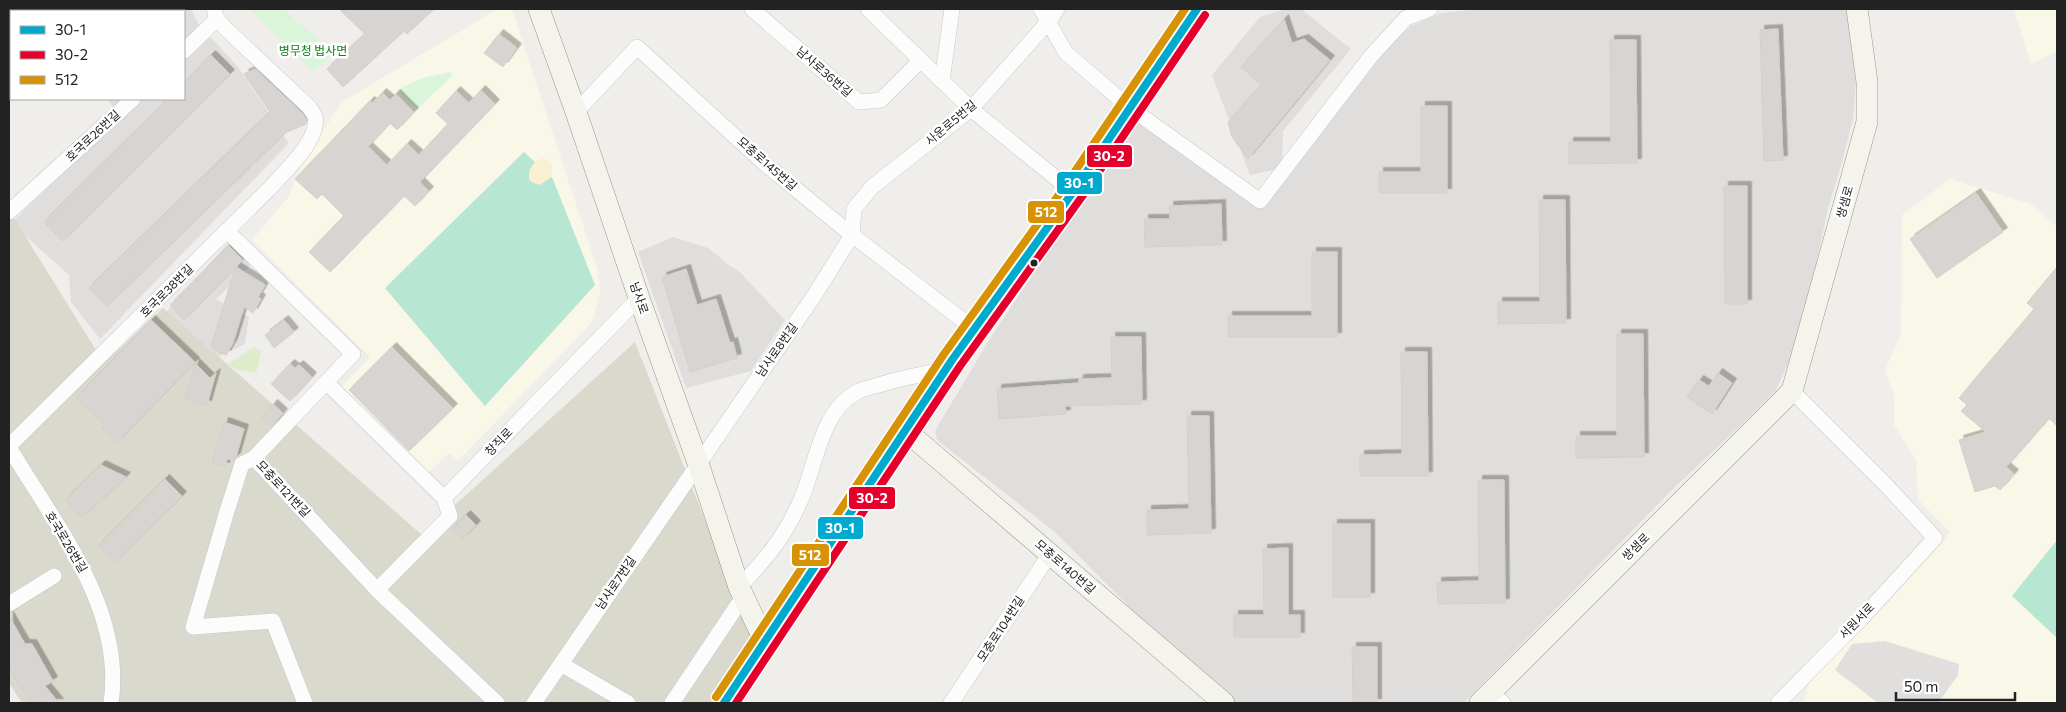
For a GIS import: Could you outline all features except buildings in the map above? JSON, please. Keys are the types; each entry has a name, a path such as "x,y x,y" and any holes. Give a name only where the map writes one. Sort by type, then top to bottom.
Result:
{"street":[{"name":"남사로","path":"539,9 698,462 741,592 765,642"},
{"name":"남사로36번길","path":"752,9 859,102 881,100 921,60"},
{"path":"868,9 971,109 1074,192"},
{"path":"942,80 952,9"},
{"path":"724,703 945,370 1074,192 1196,9"},
{"path":"1049,13 1066,53 1129,107 1260,202 1371,56 1406,18 1430,9"},
{"name":"쌍샘로","path":"1491,700 1792,391 1867,122 1867,82 1857,9"},
{"name":"사운로5번길","path":"852,235 854,209 872,186 971,109 1049,13"},
{"path":"185,50 215,14"},
{"name":"호국로38번길","path":"9,447 296,161 309,141 315,128 315,116 309,107 215,14"},
{"name":"모충로145번길","path":"576,112 637,47 765,164 852,235 974,329"},
{"name":"호국로26번길","path":"9,212 132,100"},
{"name":"모충로121번길","path":"227,231 353,354 254,458 377,590 496,703"},
{"name":"남사로8번길","path":"698,462 814,296 852,235"},
{"name":"창직로","path":"444,498 639,298"},
{"path":"672,703 741,592 784,533 800,503 825,429 834,411 843,401 857,391 899,379 945,370"},
{"path":"327,383 444,498 450,516 377,590"},
{"name":"서원서로","path":"1778,703 1861,619 1935,538 1886,485 1792,391"},
{"name":"모충로140번길","path":"905,430 1224,703"},
{"name":"호국로26번길","path":"9,447 79,560 98,604 108,644 114,682 111,703"},
{"path":"254,458 242,464 226,510 193,627 272,620 305,703"},
{"name":"남사로7번길","path":"534,703 698,462"},
{"name":"모충로104번길","path":"951,703 1050,554"},
{"path":"9,604 54,576"},
{"path":"561,664 628,703"}],"shaded area":[{"path":"191,9 198,23 238,67 289,143 100,339 71,302 69,275 11,223 122,117 107,100 185,100 185,10 112,10"},
{"path":"498,9 512,9 598,271 600,293 592,322 458,461 449,453 427,474 341,388 370,357 252,240 289,196 302,163 342,102"},
{"path":"1285,9 1301,9 1351,49 1283,131 1282,168 1250,175 1212,75 1260,17"},
{"path":"1481,9 1847,9 1856,84 1853,118 1828,208 1807,322 1776,390 1674,488 1464,703 1236,703 1157,635 1055,532 937,440 935,431 989,340 1136,120 1263,208 1385,51 1411,26 1442,13"},
{"path":"2014,9 2057,9 2057,51 2031,64"},
{"path":"1950,179 2031,204 2057,227 2057,703 1803,703 1811,677 1849,641 1943,542 1950,532 1918,499 1916,460 1894,425 1894,395 1885,370 1901,334 1902,215"},
{"path":"9,210 104,363 163,308 422,535 635,342 753,642 712,703 22,703 9,683"},
{"path":"673,237 708,248 745,278 785,320 751,371 686,388 638,252"},
{"path":"229,242 253,263 216,299 249,317 245,344 216,358 162,317"},
{"path":"667,244 671,254 652,262 647,251"},
{"path":"676,244 706,251 705,257 675,250"},
{"path":"710,253 744,275 739,284 750,281 757,302 745,305 738,284 704,263"},
{"path":"708,271 710,291 697,293 694,273"},
{"path":"733,290 748,341 736,344 720,293"},
{"path":"764,305 771,329 759,332 753,308"},
{"path":"1885,641 1959,664 1958,675 1938,703 1878,703 1835,670 1852,644"}],"green space":[{"name":"병무청 법사면","path":"250,9 284,9 302,26 335,51 313,72"},
{"path":"450,72 453,75 417,109 397,90 423,78"},
{"path":"524,152 535,162 530,171 530,181 539,185 552,177 595,285 485,406 385,288"},
{"path":"254,347 260,350 261,353 256,373 237,370 228,364"},
{"path":"2057,540 2057,638 2012,596"}],"sand":[{"path":"544,158 552,165 552,177 539,185 530,181 528,176 533,165"}],"transit line":[{"name":"512","path":"716,697 944,354 1065,186 1185,9"},
{"name":"30-1","path":"724,703 952,360 1073,192 1197,9"},
{"name":"30-2","path":"736,703 960,366 1081,198 1205,15"}]}
